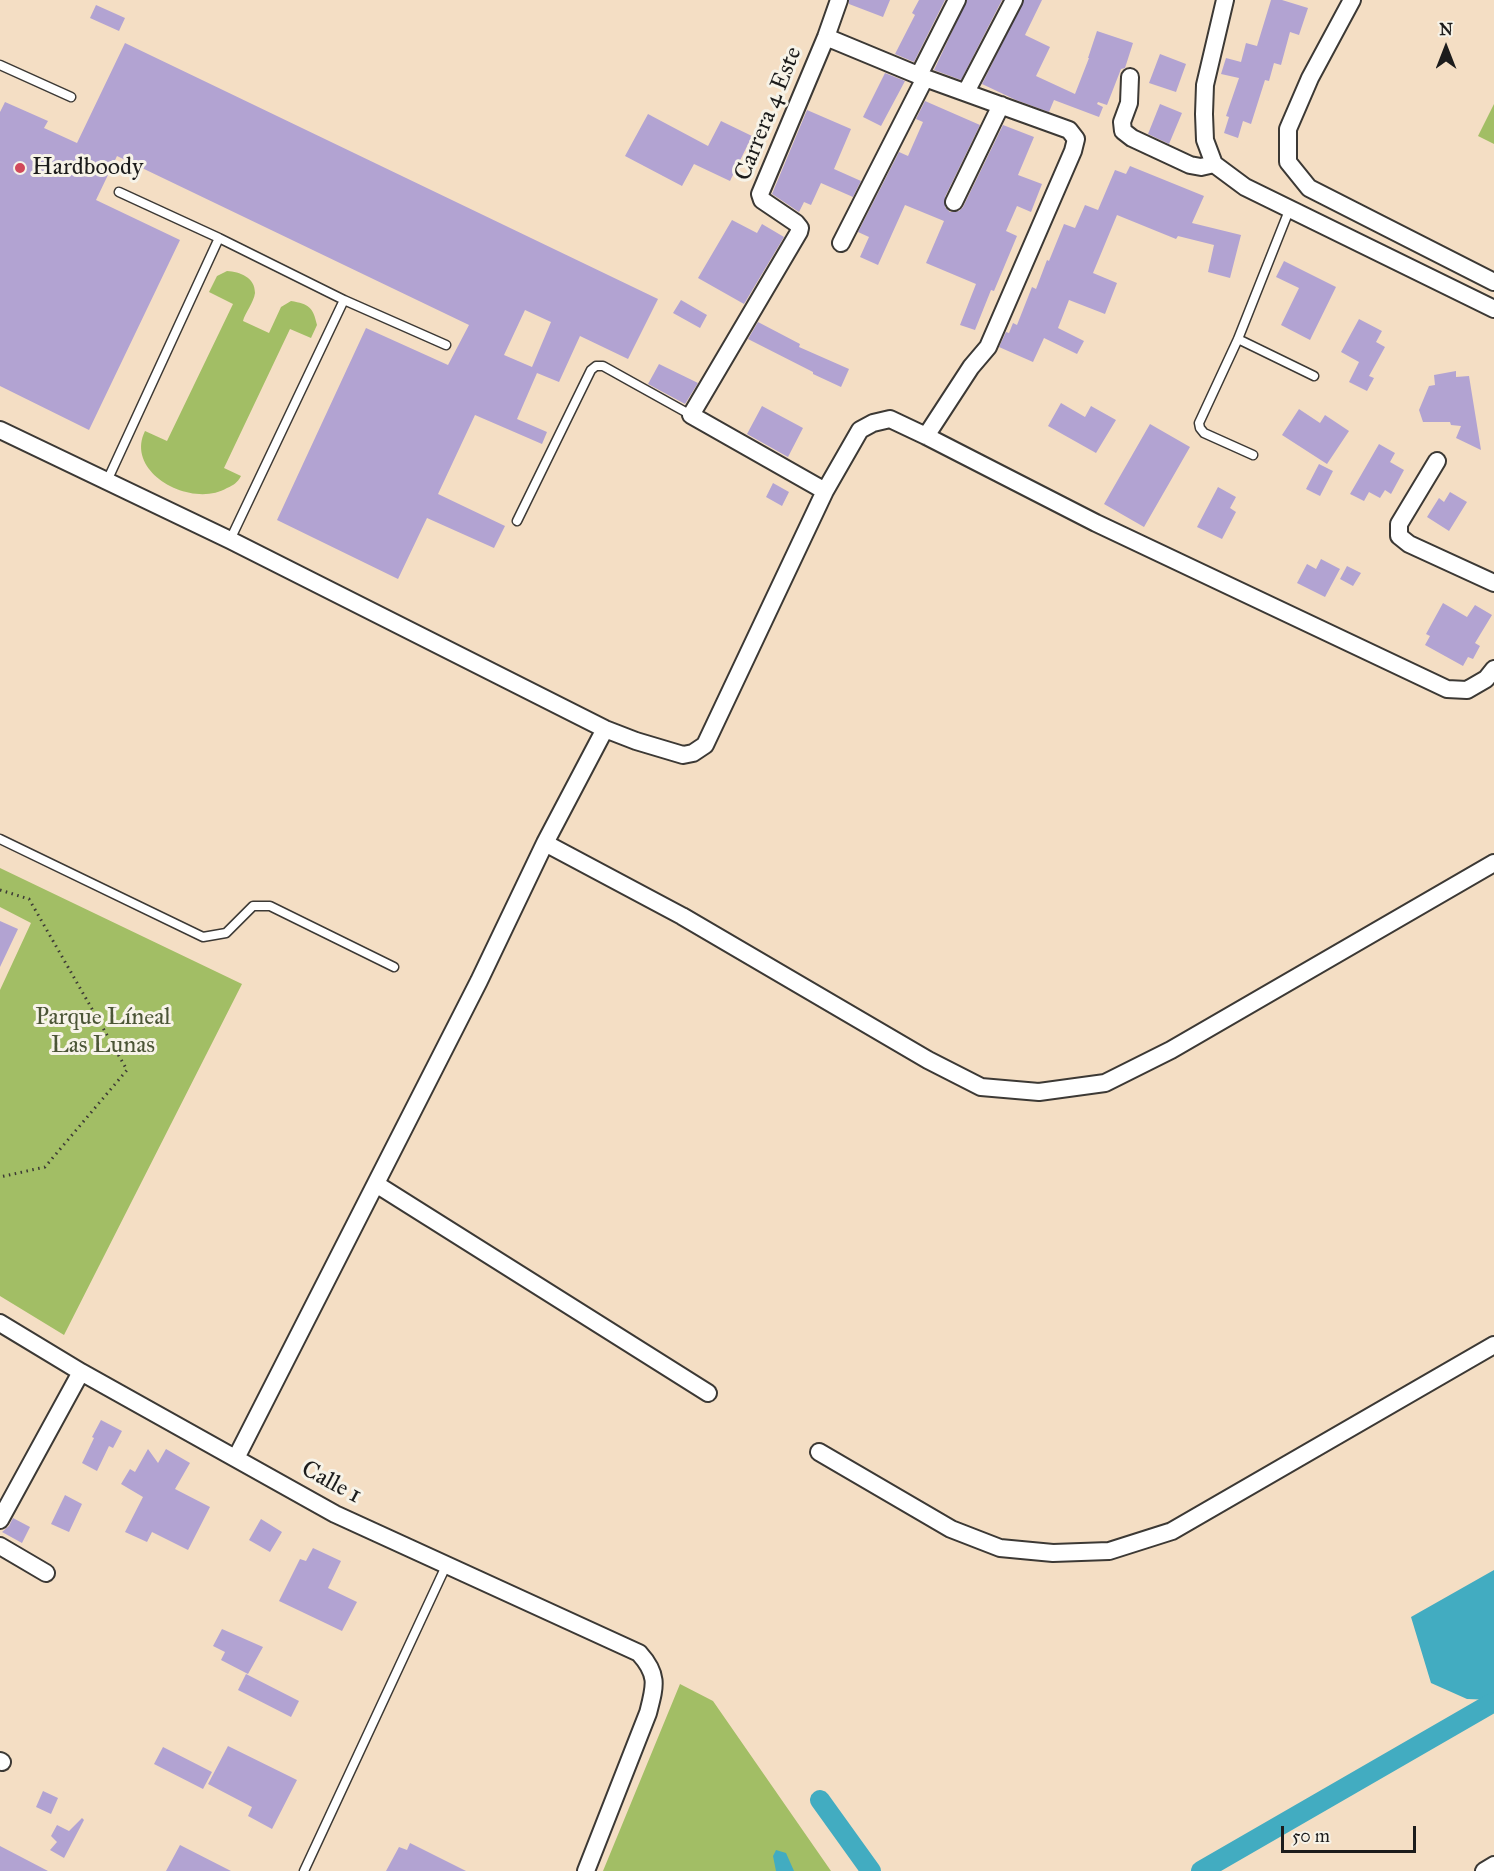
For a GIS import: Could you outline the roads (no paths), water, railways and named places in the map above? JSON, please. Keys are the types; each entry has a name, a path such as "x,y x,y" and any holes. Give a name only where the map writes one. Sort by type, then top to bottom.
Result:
{"street":[{"name":"Carrera 4 Este","path":"691,415 799,232 800,228 796,223 760,198 839,0"},
{"path":"841,243 957,0"},
{"path":"966,92 1014,0"},
{"path":"1352,0 1310,78 1288,129 1288,162 1309,188 1494,282"},
{"path":"1227,2 1205,85 1205,140 1214,164 1245,187 1494,309"},
{"path":"826,37 922,76 1069,130 1076,139 1073,151 988,347 971,367 926,436"},
{"path":"1130,77 1129,103 1122,122 1124,131 1132,138 1190,165 1201,167 1214,164"},
{"path":"954,202 1001,105"},
{"path":"691,415 825,490"},
{"path":"0,430 230,540 605,729 683,755 693,753 705,745 825,490 860,430 873,423 890,419 1096,523 1447,689 1467,690 1486,679 1494,669"},
{"path":"1437,460 1399,524 1399,536 1408,544 1494,584"},
{"path":"236,1458 479,981 545,843 605,729"},
{"path":"545,843 682,916 928,1060 981,1087 1040,1092 1105,1083 1114,1079 1170,1050 1494,863"},
{"path":"376,1184 708,1394"},
{"name":"Calle 1","path":"0,1323 81,1372 335,1514 639,1653 650,1665 655,1686 648,1713 586,1871"},
{"path":"819,1452 951,1530 1000,1548 1053,1553 1109,1551 1172,1531 1494,1345"},
{"path":"0,1520 81,1372"},
{"path":"0,1546 46,1574"},
{"path":"1484,1871 1494,1865"}],"lane":[{"path":"2,69 71,97"},
{"path":"118,192 219,238 344,300 446,345"},
{"path":"1253,455 1204,433 1198,423 1238,339 1290,208"},
{"path":"107,481 219,238"},
{"path":"230,540 344,300"},
{"path":"1238,339 1314,376"},
{"path":"517,521 591,370 596,366 603,366 691,415"},
{"path":"0,838 202,937 226,933 254,906 270,906 394,967"},
{"path":"304,1871 446,1566"}],"water":[{"path":"1494,1570 1494,1700 1467,1699 1431,1683 1411,1617"},
{"path":"776,1850 786,1853 794,1871 776,1871 773,1856"}],"waterway":[{"path":"1201,1871 1494,1702"},
{"path":"820,1800 871,1871"}],"place":[{"name":"Hardboody","path":"20,168"}],"park label":[{"name":"Parque Líneal Las Lunas","path":"103,1032"}]}
